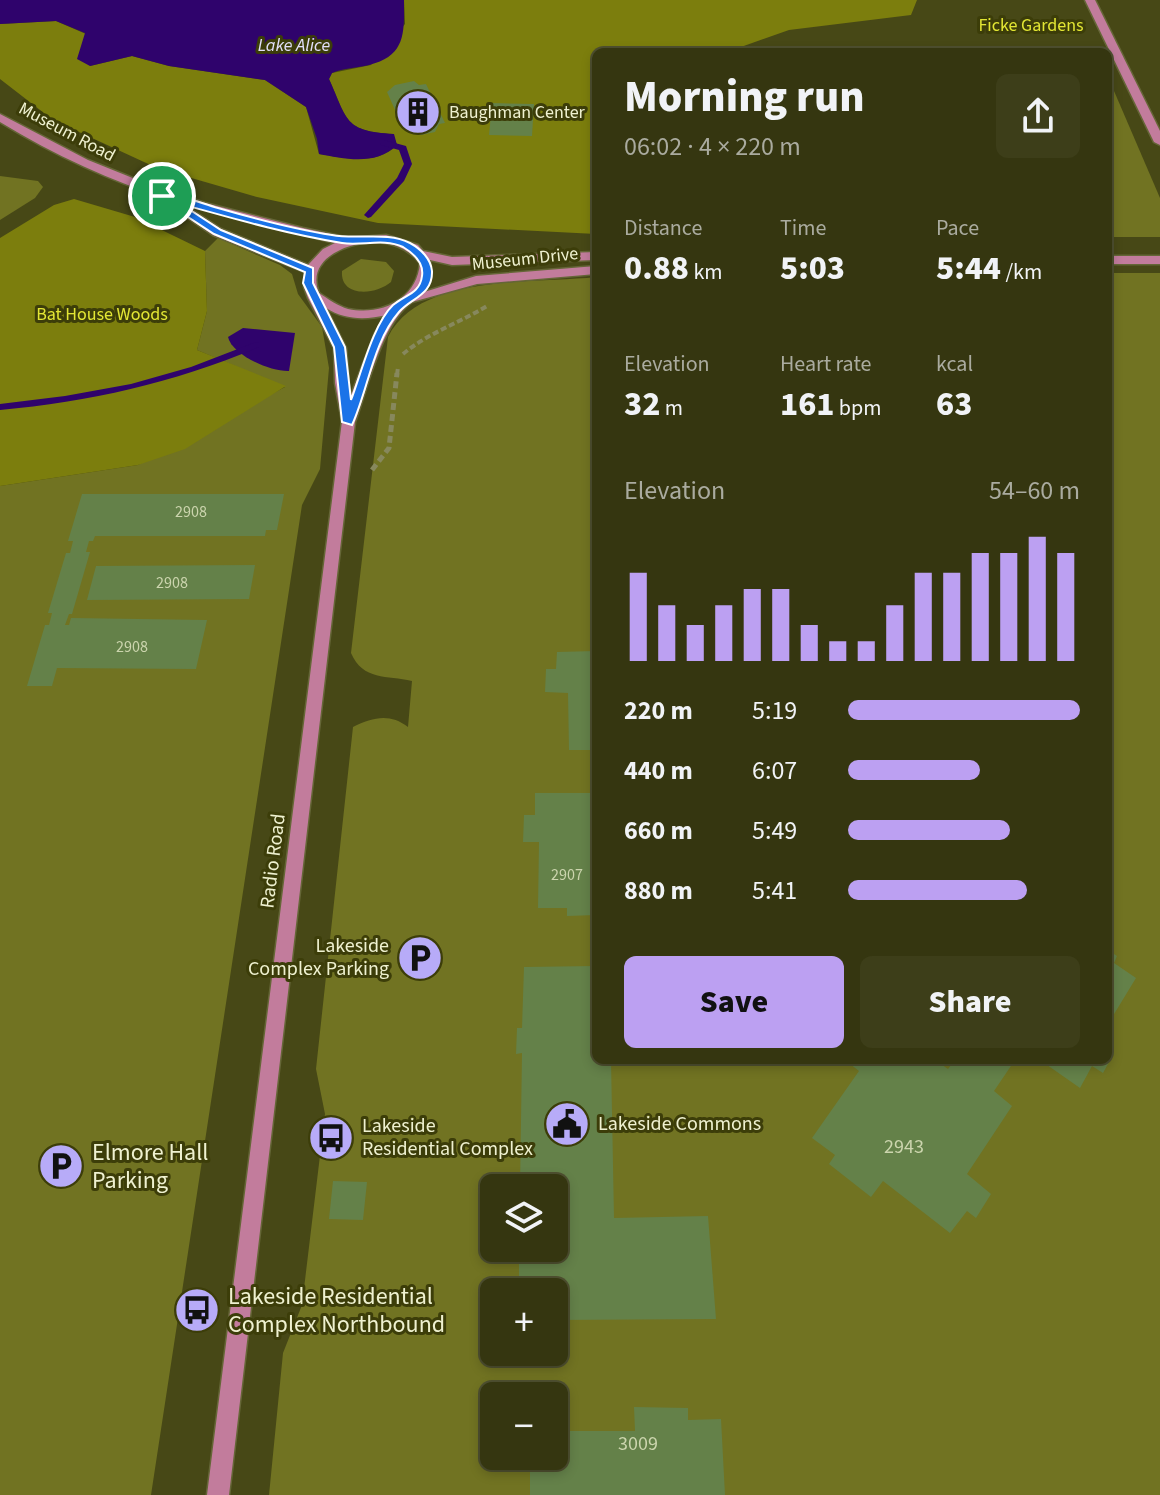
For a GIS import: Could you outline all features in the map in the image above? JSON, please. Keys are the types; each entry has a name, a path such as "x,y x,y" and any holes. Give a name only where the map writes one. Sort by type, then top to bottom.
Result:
{"street":[{"path":"1090,0 1160,142"},
{"name":"Museum Road","path":"0,117 93,169 162,196 290,231 350,241 389,240 406,245 419,254"},
{"name":"Museum Road","path":"162,196 217,232 310,270 318,258 350,241"},
{"path":"310,270 308,283 314,296 325,306 341,312 379,313 397,308 423,288 427,277 426,265 419,254"},
{"name":"Museum Drive","path":"419,254 452,261 592,256"},
{"path":"1112,260 1160,260"},
{"name":"Museum Drive","path":"412,299 476,280 592,270"},
{"name":"Radio Road","path":"314,296 339,347 348,422"},
{"name":"Radio Road","path":"218,1495 348,422 381,333 397,308"}],"path":[{"path":"389,448 397,373 406,350 423,337 453,326 489,305 483,297"}],"shaded area":[{"name":"Ficke Gardens","path":"1112,86 1160,198 1160,237 1112,237"},
{"path":"0,176 38,181 43,187 35,198 0,220"},
{"path":"218,238 280,265 292,274 298,294 322,327 329,368 320,469 302,505 151,1495 0,1495 0,486 138,465 285,387 197,350 207,311 205,251"},
{"path":"361,259 386,262 394,271 391,282 377,290 360,292 347,286 342,271"},
{"path":"1112,273 1160,273 1160,1495 269,1495 283,1353 302,1305 325,1114 316,1069 353,727 388,718 408,727 412,681 369,673 351,653 388,337 404,316 425,302 481,286 592,277 592,1064 1112,1064"}],"green space":[{"path":"404,0 917,0 911,15 789,30 738,48 592,48 592,234 378,223 257,197 157,168 53,120 0,79 0,24 56,21 86,34 90,66 132,56 169,66 265,80 306,107 319,154 370,158 389,152 397,145 393,134 365,130 350,121 329,79 332,73 371,65 405,24"},
{"name":"Bat House Woods","path":"74,199 135,217 205,251 207,311 197,350 286,386 185,449 138,465 0,486 0,238 54,205"}],"water":[{"name":"Lake Alice","path":"0,0 404,0 403,32 397,49 381,61 332,73 329,79 350,121 365,130 394,134 397,145 389,152 370,158 350,159 319,154 306,107 265,80 169,66 132,56 90,66 77,59 85,33 56,21 0,24"},
{"path":"243,328 295,333 289,371 263,365 237,350 228,337"}],"building":[{"name":"Baughman Center","path":"414,81 419,85 426,84 445,123 439,124 435,132 421,135 410,129 404,130 387,92 395,85"},
{"path":"492,103 534,104 532,136 489,135"},
{"path":"82,494 284,494 277,530 266,530 265,536 95,536 93,541 89,541 86,552 90,552 72,614 69,614 65,625 69,625 71,618 207,620 196,669 57,668 52,686 27,686 45,625 49,625 52,613 48,613 66,553 70,553 73,541 68,541"},
{"path":"255,565 249,599 87,600 96,566"},
{"path":"592,651 592,785 590,750 569,750 568,693 545,692 546,669 556,669 557,652"},
{"path":"535,793 592,793 592,915 567,916 567,908 538,908 539,842 523,842 524,815 535,815"},
{"path":"1112,953 1117,956 1114,963 1136,978 1112,1017"},
{"name":"Lakeside Commons","path":"592,966 592,1064 611,1064 614,1218 708,1216 716,1319 568,1320 568,1278 519,1278 519,1262 568,1262 568,1174 520,1174 522,1053 516,1054 517,1028 522,1028 524,967"},
{"path":"850,1064 941,1064 948,1069 952,1064 1012,1064 994,1091 1012,1106 967,1174 991,1194 976,1218 967,1211 950,1233 883,1181 871,1197 829,1164 835,1155 812,1138 859,1071"},
{"path":"1046,1064 1108,1064 1103,1073 1092,1066 1080,1088"},
{"path":"333,1181 367,1182 363,1220 329,1219"},
{"path":"634,1407 688,1408 688,1420 721,1419 725,1495 530,1495 530,1470 568,1470 568,1431 635,1431"}],"waterway":[{"path":"368,215 401,179 408,164 403,148 384,143"},
{"path":"0,407 131,387 194,369 256,345"}],"place":[{"name":"Baughman Center","path":"418,112"},
{"name":"Lakeside Complex Parking","path":"420,958"},
{"name":"Lakeside Commons","path":"567,1124"},
{"name":"Lakeside Residential Complex","path":"331,1138"},
{"name":"Elmore Hall Parking","path":"61,1166"},
{"name":"Lakeside Residential Complex Northbound","path":"197,1310"}],"route":[{"path":"162,196 290,231 350,241 369,238 389,240 406,245 419,254 426,265 427,277 423,288 397,308 381,333 348,422 339,347 308,283 310,270 217,232 162,196"}]}
